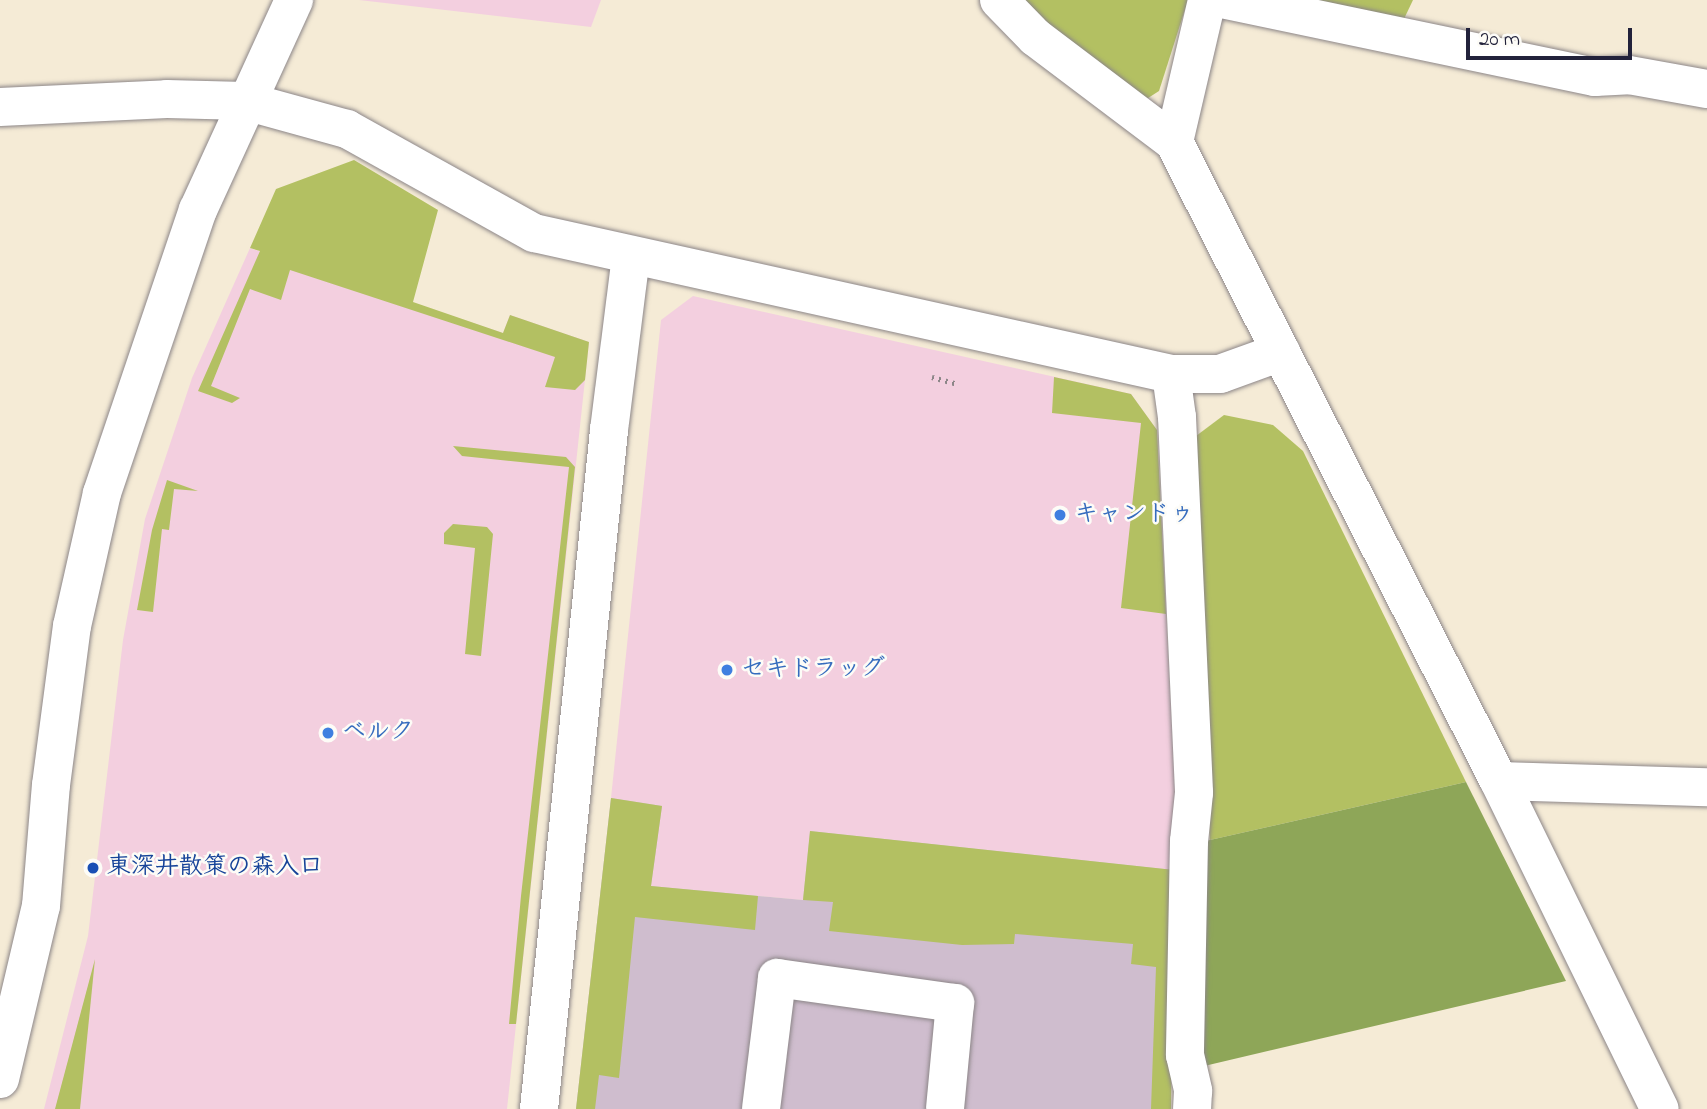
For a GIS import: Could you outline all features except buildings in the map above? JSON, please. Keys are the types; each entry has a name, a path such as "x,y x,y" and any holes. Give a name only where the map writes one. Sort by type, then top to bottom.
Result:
{"street":[{"path":"0,1079 13,973 41,906 51,785 72,626 87,547 128,411 193,222 245,102 294,0"},
{"path":"999,0 1035,37 1174,142 1499,780 1660,1109"},
{"path":"1174,142 1207,0"},
{"path":"1226,0 1595,77 1629,75 1707,89"},
{"path":"0,107 167,99 245,102 347,129 534,233 1171,374 1220,374 1281,352"},
{"path":"539,1109 609,430 631,255"},
{"path":"1171,374 1177,417 1194,793 1189,841 1185,1055 1193,1091 1192,1109"},
{"path":"1499,780 1707,787"},
{"path":"761,1109 777,978 955,1003 945,1109"}],"path":[{"path":"932,377 958,384"}],"shaded area":[{"path":"359,0 601,0 591,27"},
{"path":"250,248 503,333 510,315 589,342 507,1109 44,1109 88,936 123,640 145,519 192,378"},
{"path":"693,296 1131,394 1157,430 1175,786 1174,870 810,831 803,900 651,886 661,806 611,798 661,320"},
{"path":"611,798 662,806 651,886 803,900 810,831 1174,870 1169,1109 576,1109"}],"green space":[{"path":"1012,0 1188,0 1159,91 1145,100"},
{"path":"1301,0 1413,0 1403,21"},
{"path":"354,160 438,210 413,302 503,333 510,315 589,342 585,380 575,390 545,387 555,357 290,270 281,300 250,289 211,386 240,398 232,403 198,391 260,251 250,248 276,189"},
{"path":"1054,377 1131,394 1157,430 1166,614 1121,608 1141,423 1052,413"},
{"path":"1224,415 1273,425 1303,451 1466,782 1210,840 1192,439"},
{"path":"453,446 566,457 575,467 516,1024 509,1024 521,896 569,467 462,456"},
{"path":"167,480 198,491 174,489 169,530 162,529 153,612 137,610 152,530"},
{"path":"453,524 487,527 493,534 481,656 465,654 475,548 444,544 444,533"},
{"path":"1466,782 1566,981 1200,1067 1201,842"},
{"path":"611,798 662,806 651,886 758,896 755,930 635,917 619,1078 599,1075 595,1109 576,1109"},
{"path":"810,831 1174,870 1171,1109 1151,1109 1156,967 1131,964 1133,944 1015,934 1014,944 962,945 829,931 833,902 803,900"},
{"path":"95,959 80,1109 55,1109"}],"place":[{"name":"キャンドゥ","path":"1060,515"},
{"name":"セキドラッグ","path":"727,670"},
{"name":"ベルク","path":"328,733"},
{"name":"東深井散策の森入口","path":"93,868"}]}
